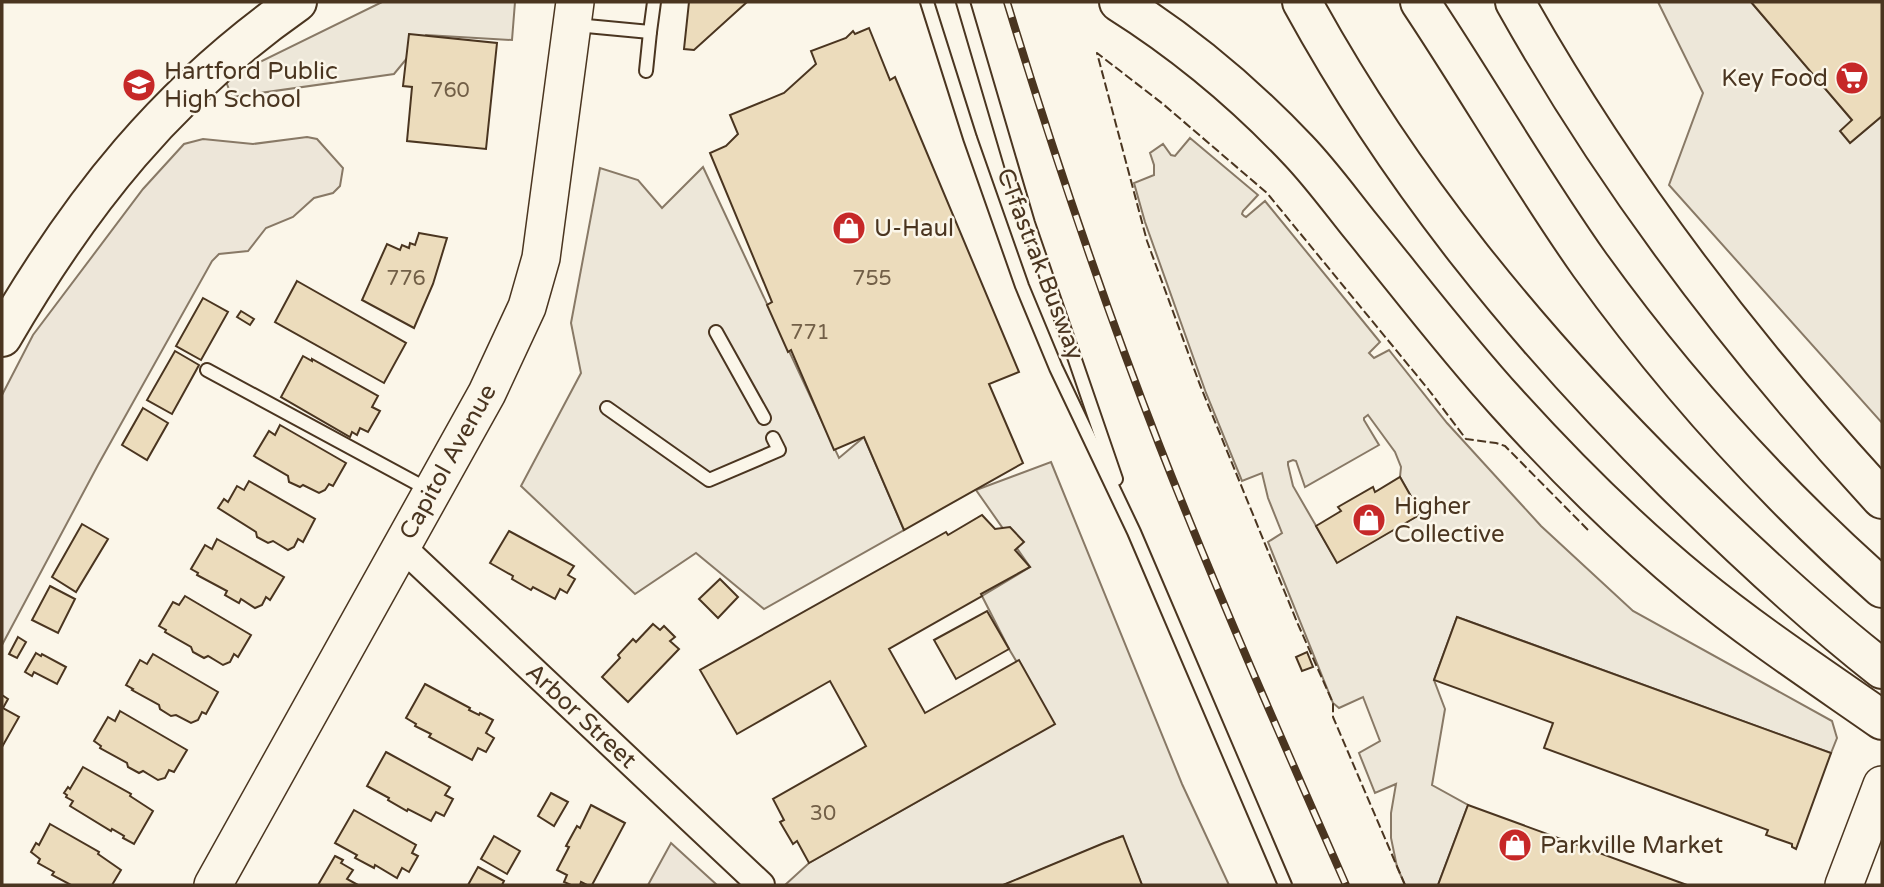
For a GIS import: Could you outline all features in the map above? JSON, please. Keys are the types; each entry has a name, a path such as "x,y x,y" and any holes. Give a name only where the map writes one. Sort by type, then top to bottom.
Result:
{"highway":[{"path":"2,337 59,245 137,144 213,68 257,31 298,2"},
{"path":"1119,2 1209,68 1249,102 1299,151 1505,401 1619,517 1722,606 1882,720"},
{"path":"1302,2 1366,111 1418,188 1531,331 1650,458 1775,579 1882,668"},
{"path":"1420,2 1570,236 1645,337 1707,411 1773,483 1882,588"},
{"path":"1515,2 1569,94 1635,195 1783,384 1882,499"}],"main road":[{"name":"Capitol Avenue","path":"213,885 487,393 527,307 541,258 573,13"},
{"path":"1844,885 1882,785"}],"street":[{"name":"Arbor Street","path":"402,547 761,885"}],"lane":[{"path":"646,71 654,2"},
{"name":"CTfastrak Busway","path":"927,2 970,138 1022,286 1056,368 1134,532 1285,885"},
{"name":"CTfastrak Busway","path":"963,2 1028,223 1134,532"},
{"path":"573,13 650,32"},
{"path":"716,332 764,418"},
{"path":"207,370 432,491"},
{"path":"607,408 709,480 779,450 773,438"}],"shaded area":[{"path":"382,2 515,2 512,40 426,35 394,74 232,97 225,79"},
{"path":"1658,2 1751,2 1852,120 1851,142 1882,116 1882,423 1669,185 1703,93"},
{"path":"307,137 317,139 343,168 340,186 333,193 314,198 293,217 266,228 248,251 219,254 212,261 98,465 2,645 2,395 33,335 143,189 184,144 203,139 253,144"},
{"path":"1190,138 1258,195 1243,211 1242,214 1246,217 1265,201 1380,342 1369,353 1374,358 1389,350 1447,423 1541,526 1633,611 1832,721 1837,738 1831,753 1457,617 1434,680 1445,709 1432,785 1468,805 1438,885 1405,885 1397,867 1391,838 1391,813 1396,784 1375,793 1359,753 1380,741 1363,697 1339,708 1333,703 1268,542 1282,533 1268,498 1262,473 1242,481 1206,393 1145,222 1134,183 1154,175 1150,153 1163,144 1171,155 1175,156","holes":["1368,415 1395,452 1401,467 1400,477 1421,514 1337,562 1293,486 1288,462 1296,461 1305,487 1379,445 1364,420"]},
{"path":"703,167 839,458 864,437 904,530 764,609 696,553 635,594 521,486 581,373 571,323 600,168 638,180 662,208"},
{"path":"1051,462 1182,784 1229,885 1142,885 1122,836 1004,885 785,885 809,863 1054,724 1009,649 982,596 1030,567 976,490"},
{"path":"671,843 717,885 648,885"}],"building":[{"path":"689,2 747,2 694,50 684,49"},
{"path":"1751,2 1882,2 1882,116 1850,143 1840,131 1852,120"},
{"name":"U-Haul","path":"869,28 890,80 895,77 1019,372 989,384 1023,463 904,530 864,437 834,450 791,350 788,352 767,305 772,302 710,153 726,146 738,134 730,115 784,93 816,64 811,51 846,38 853,31 855,34"},
{"path":"409,34 497,43 486,149 407,141 412,87 403,86"},
{"path":"419,233 447,238 433,284 414,328 362,300 387,244 400,250 402,245 409,248 410,243 415,245"},
{"path":"297,281 406,343 384,383 275,322"},
{"path":"203,298 228,312 201,360 176,346"},
{"path":"241,311 254,319 250,325 237,317"},
{"path":"175,351 199,365 172,414 147,400"},
{"path":"303,356 378,396 372,407 380,411 368,432 360,428 357,435 352,432 350,437 281,397"},
{"path":"143,408 168,423 147,460 122,445"},
{"path":"280,425 346,463 333,486 329,484 319,493 303,485 300,487 289,482 288,476 254,456 269,431 275,435"},
{"name":"Higher Collective","path":"1400,477 1421,514 1337,563 1316,526 1341,511 1338,507 1373,487 1375,492"},
{"path":"249,481 315,519 303,542 298,539 294,547 288,550 273,541 268,543 257,537 256,532 218,508 224,499 228,502 237,486 244,490"},
{"path":"982,515 995,529 1010,527 1024,542 1015,550 1030,567 889,649 925,713 1019,660 1055,724 809,863 797,841 793,844 780,822 784,820 773,799 866,746 830,681 737,734 700,670 946,532 948,535"},
{"path":"82,524 108,539 76,592 52,577"},
{"path":"509,531 574,566 568,575 575,579 567,593 560,589 555,599 533,587 531,590 490,563"},
{"path":"217,539 284,577 270,600 266,597 262,605 255,608 241,599 239,603 225,595 227,591 191,569 205,545 212,549"},
{"path":"720,579 738,597 718,618 699,599"},
{"path":"50,586 75,599 58,633 32,620"},
{"path":"185,596 251,635 238,657 234,654 230,662 223,665 208,656 204,658 159,626 173,602 179,605"},
{"path":"987,611 1009,649 956,679 934,640"},
{"path":"1457,617 1831,753 1796,849 1792,844 1766,835 1768,830 1544,748 1553,723 1434,680"},
{"path":"653,624 660,630 664,626 675,637 670,641 679,649 628,702 602,677 633,639 636,642"},
{"path":"18,637 26,642 17,658 9,654"},
{"path":"1307,652 1313,667 1302,671 1296,657"},
{"path":"36,653 66,667 57,684 34,672 32,676 25,672"},
{"path":"153,654 218,692 206,714 202,712 198,720 191,723 176,715 171,716 160,709 159,705 126,685 140,660 147,664"},
{"path":"425,684 470,708 469,710 493,720 486,733 494,738 486,752 478,748 472,760 429,737 431,734 406,718"},
{"path":"2,695 8,699 3,708 19,717 2,747"},
{"path":"120,711 187,750 174,772 169,770 165,778 158,780 143,771 139,773 128,767 127,763 100,748 94,741 108,717 115,721"},
{"path":"386,752 450,787 445,795 453,799 444,816 436,812 431,821 408,809 407,811 367,786"},
{"path":"83,767 131,794 130,796 153,811 134,844 70,806 73,801 64,793 68,787 70,789"},
{"path":"551,793 568,802 554,826 538,816"},
{"path":"591,805 625,823 592,885 581,882 580,885 571,885 564,882 567,875 557,870 569,847 566,846 577,826 580,828"},
{"name":"Parkville Market","path":"1468,805 1687,885 1438,885"},
{"path":"354,810 416,845 412,853 418,856 409,872 402,868 397,878 375,865 374,868 355,858 357,855 335,843"},
{"path":"50,824 99,852 98,854 121,870 112,885 71,885 52,875 54,872 38,863 40,859 31,852 36,843 39,845"},
{"path":"494,836 520,851 507,874 481,859"},
{"path":"1123,836 1142,885 1003,885 1104,843"},
{"path":"335,856 353,870 347,879 358,885 318,885"},
{"path":"478,867 504,881 502,885 468,885"}],"railway":[{"path":"1007,2 1079,226 1160,447 1227,612 1346,885"}],"fence":[{"path":"1405,885 1333,717 1333,703 1200,385 1147,241 1097,53 1163,104 1267,193 1466,439 1505,446 1589,531"}],"place":[{"name":"Key Food","path":"1852,78"},
{"name":"Hartford Public High School","path":"139,85"},
{"name":"U-Haul","path":"849,228"},
{"name":"Higher Collective","path":"1369,520"},
{"name":"Parkville Market","path":"1515,845"}]}
